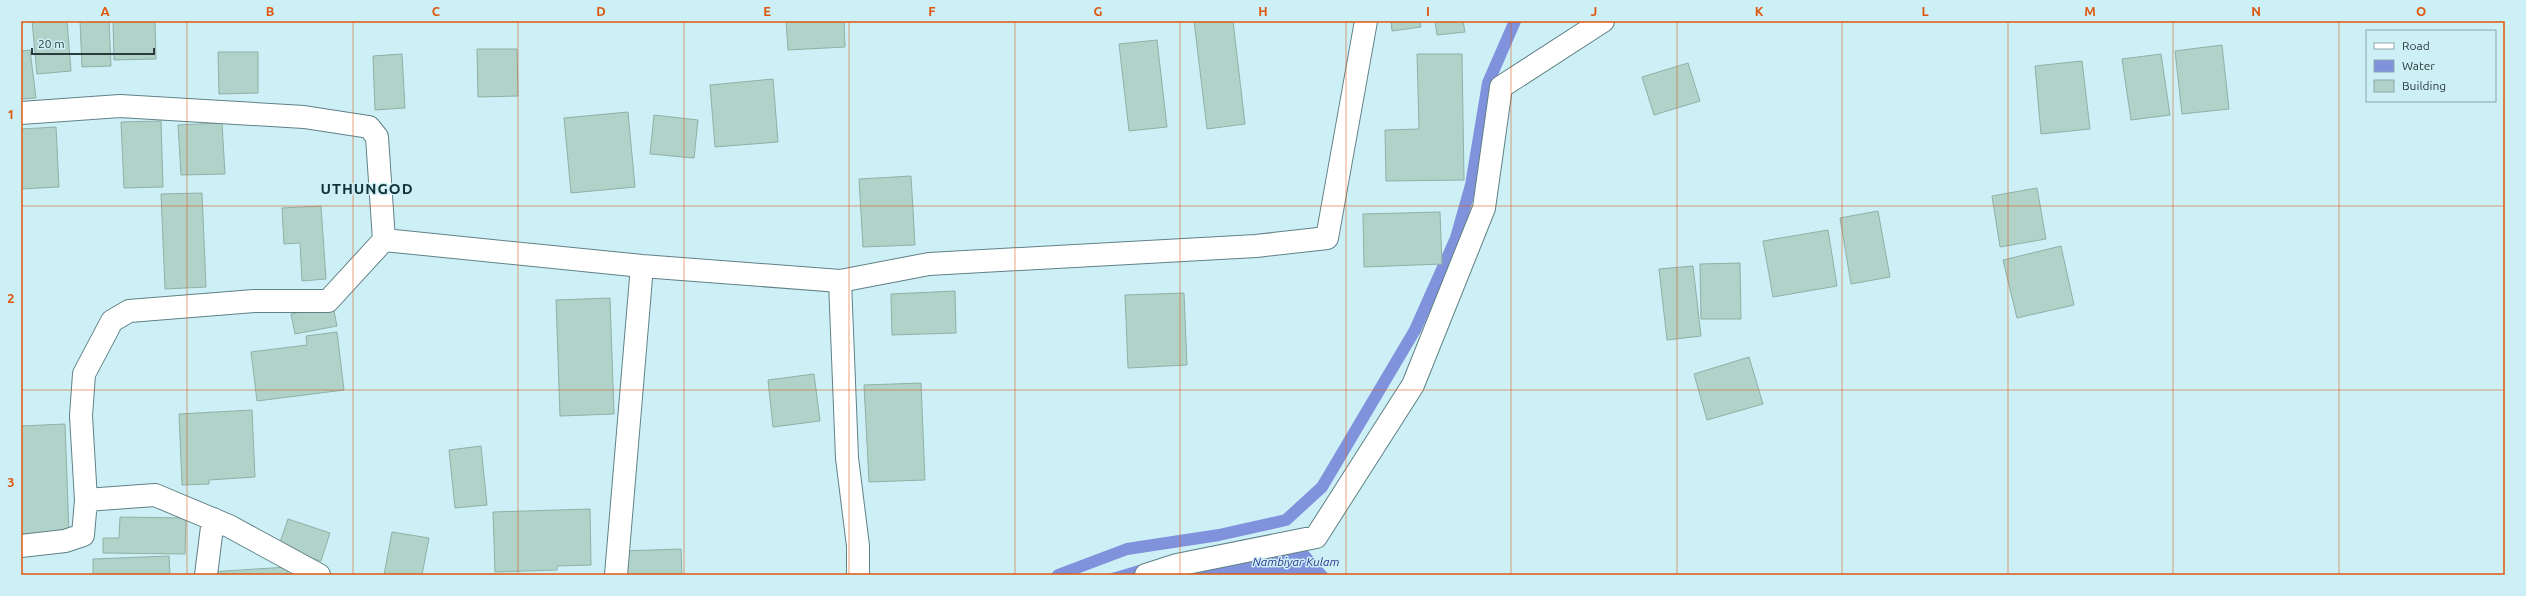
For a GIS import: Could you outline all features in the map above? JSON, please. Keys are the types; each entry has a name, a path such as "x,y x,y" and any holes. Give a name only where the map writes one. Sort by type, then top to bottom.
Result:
{"street":[{"path":"384,240 642,266 840,281 930,264 1248,246 1327,238 1366,21"},
{"path":"1146,575 1177,565 1316,537 1413,385 1484,208 1501,87 1603,21"},
{"path":"21,113 120,106 304,118 369,127 377,137 384,240 328,301 254,302 129,311 112,321 84,374 81,436 86,500 83,535 65,541 21,546"},
{"path":"616,575 642,266"},
{"path":"840,281 848,458 858,546 858,575"},
{"path":"86,500 155,495 213,519 319,575"},
{"path":"206,575 213,519"}],"water":[{"name":"Nambiyar Kulam","path":"1304,546 1329,575 1105,575 1152,561 1197,553"}],"building":[{"path":"32,21 67,21 71,71 37,74"},
{"path":"80,21 109,21 111,66 82,67"},
{"path":"113,21 155,21 156,59 114,60"},
{"path":"786,21 844,21 845,47 788,50"},
{"path":"1194,21 1233,21 1245,124 1207,129"},
{"path":"1391,21 1420,21 1421,27 1392,31"},
{"path":"1435,21 1463,21 1465,32 1437,35"},
{"path":"1157,40 1167,127 1129,131 1119,44"},
{"path":"2222,45 2229,109 2182,114 2175,51"},
{"path":"477,49 517,49 518,96 478,97"},
{"path":"30,50 36,98 21,99 21,51"},
{"path":"218,52 258,52 258,93 219,94"},
{"path":"402,54 405,108 375,110 373,56"},
{"path":"1417,54 1462,54 1464,180 1386,181 1385,130 1419,129"},
{"path":"2161,54 2170,115 2131,120 2122,59"},
{"path":"2082,61 2090,129 2041,134 2035,66"},
{"path":"1688,63 1700,101 1654,115 1642,77"},
{"path":"773,79 778,142 715,147 710,85"},
{"path":"628,112 635,187 571,193 564,118"},
{"path":"654,115 698,120 694,158 650,154"},
{"path":"161,121 163,187 124,188 121,122"},
{"path":"222,123 225,174 181,175 178,125"},
{"path":"56,127 59,187 21,189 21,129"},
{"path":"911,176 915,245 863,247 859,179"},
{"path":"2037,188 2046,239 2000,247 1992,196"},
{"path":"202,193 206,287 165,289 161,194"},
{"path":"321,206 326,279 302,281 300,243 284,244 282,208"},
{"path":"1878,211 1890,277 1851,284 1840,218"},
{"path":"1440,212 1442,264 1364,267 1363,214"},
{"path":"1828,230 1837,286 1773,297 1763,241"},
{"path":"2061,246 2074,305 2017,318 2003,260"},
{"path":"1740,263 1741,319 1701,319 1700,264"},
{"path":"1693,266 1701,336 1667,340 1659,269"},
{"path":"955,291 956,333 892,335 891,294"},
{"path":"1184,293 1187,365 1128,368 1125,295"},
{"path":"610,298 614,414 560,416 556,300"},
{"path":"333,305 337,326 295,334 291,314"},
{"path":"337,332 344,390 257,401 251,352 307,345 306,336"},
{"path":"1749,357 1763,404 1707,420 1694,374"},
{"path":"814,374 820,421 773,427 768,380"},
{"path":"921,383 925,480 869,482 864,385"},
{"path":"252,410 255,477 209,480 209,484 182,485 179,414"},
{"path":"65,424 69,533 21,534 21,426"},
{"path":"481,446 487,505 455,508 449,450"},
{"path":"590,509 591,565 557,566 557,570 495,572 493,512"},
{"path":"120,517 186,518 185,554 103,553 103,538 119,538"},
{"path":"288,519 330,533 321,561 278,548"},
{"path":"392,532 429,538 422,575 384,575"},
{"path":"681,549 682,575 621,575 621,551"},
{"path":"169,556 170,575 93,575 93,559"},
{"path":"288,567 288,575 209,575 209,572"}],"waterway":[{"path":"1058,575 1127,549 1219,535 1286,520 1322,487 1415,330 1456,238 1471,185 1488,83 1515,21"}],"district":[{"name":"UTHUNGOD","path":"367,188"}]}
